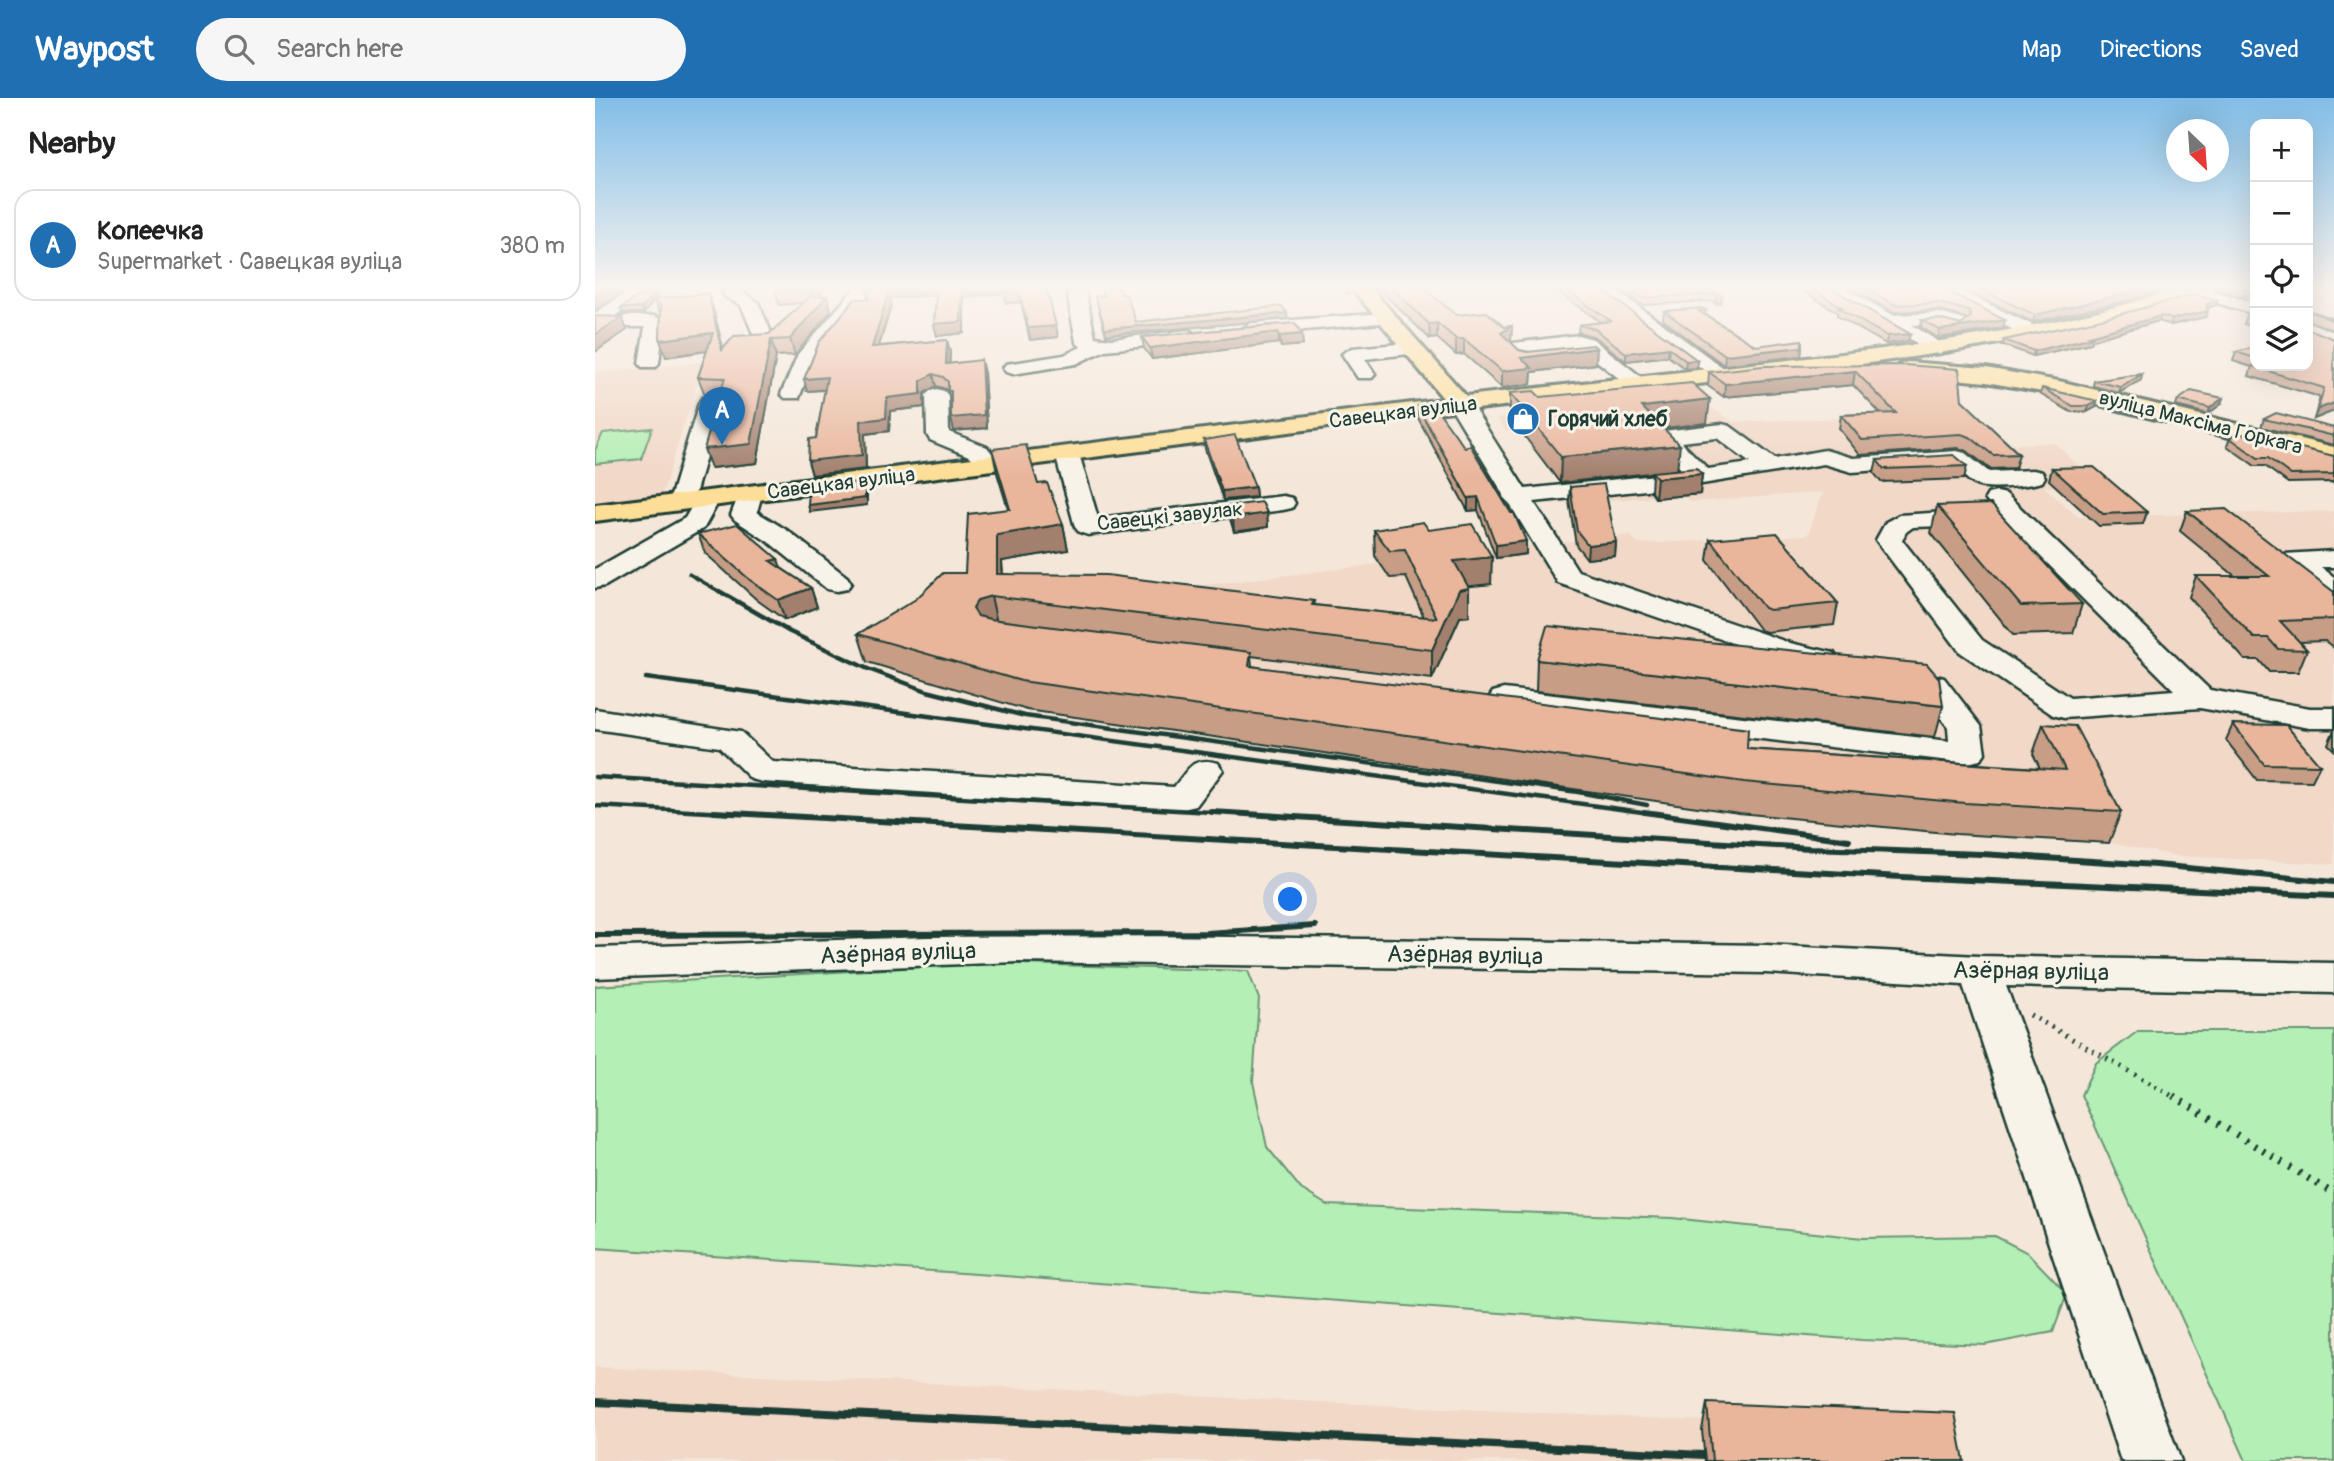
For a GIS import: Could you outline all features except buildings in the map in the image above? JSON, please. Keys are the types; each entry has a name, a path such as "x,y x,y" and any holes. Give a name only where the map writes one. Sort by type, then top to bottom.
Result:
{"main road":[{"path":"1412,350 1460,404"},
{"name":"Савецкая вуліца","path":"595,513 1460,404 1927,350"},
{"name":"вуліца Максіма Горкага","path":"1880,356 1902,369"},
{"name":"вуліца Максіма Горкага","path":"1761,370 1902,369 1986,375 2040,384 2334,455"}],"street":[{"path":"649,363 651,350"},
{"path":"792,394 805,358 812,350"},
{"path":"1013,368 1069,360 1090,350"},
{"path":"1366,374 1352,354 1404,350"},
{"path":"1688,350 1722,374"},
{"path":"1595,352 1638,384"},
{"path":"937,395 938,435 979,452 989,464"},
{"path":"595,580 695,523 694,501 710,402"},
{"path":"1460,404 1515,497 1568,577 1781,650 1933,685 1964,726 1968,753 1469,695"},
{"path":"1702,477 1663,437 1722,431 1771,467"},
{"name":"Савецкі завулак","path":"1067,454 1088,527 1283,503"},
{"path":"1515,497 1702,477 1825,457 1852,465 1957,458 1984,480 2033,477"},
{"path":"1987,491 2200,698"},
{"path":"750,494 744,515 779,537 837,583"},
{"path":"2013,516 1908,520 1895,527 1889,540 1971,646 2064,708 2200,698 2310,718 2334,718"},
{"path":"2334,559 2294,560 2334,591"},
{"path":"595,719 729,739 763,772 1183,797 1206,770"},
{"name":"Азёрная вуліца","path":"595,963 1018,948 1766,959 1982,981 2334,978"},
{"path":"1982,981 2151,1461"}],"path":[{"path":"1982,981 2231,1129 2334,1194"}],"shaded area":[{"path":"704,362 662,494 595,503 595,373"},
{"path":"1682,389 1734,422 1960,414 1984,445 2055,443 2098,485 2044,487 2078,517 2334,511 2334,864 2178,856 2109,843 1956,834 1739,813 1027,710 867,662 923,627 1071,601 1380,564 1375,556 1430,555 1630,535 1638,544 1808,535 1823,492 1690,502 1684,495 1550,504 1540,491 1564,488 1520,430 1506,431 1497,418"},
{"path":"595,1367 1955,1433 1961,1461 595,1461"}],"green space":[{"path":"652,428 641,459 595,464 595,450 603,433"},
{"path":"989,963 1248,971 1259,999 1253,1082 1267,1147 1301,1189 1327,1205 1672,1218 1863,1238 1995,1236 2028,1253 2067,1294 2053,1332 1985,1345 1862,1340 595,1248 595,986"},
{"path":"2138,1031 2334,1031 2334,1461 2246,1461 2081,1095 2096,1063"}],"railway":[{"path":"689,574 722,593"},
{"path":"719,591 790,632 868,669 927,691 1025,716 1578,792 1647,805"},
{"path":"646,678 1657,814"},
{"path":"595,777 1216,812"},
{"path":"595,806 746,814"},
{"path":"714,812 1902,877 2334,896"},
{"path":"1212,812 1216,812"},
{"path":"1216,812 1247,814"},
{"path":"1216,812 1810,848 1981,854 2156,865 2334,882"},
{"path":"1644,812 1849,840"},
{"path":"595,935 1207,933 1315,926"},
{"path":"595,1402 1704,1455"}],"place":[{"name":"Горячий хлеб","path":"1523,419"},
{"name":"Копеечка","path":"722,445"}]}
